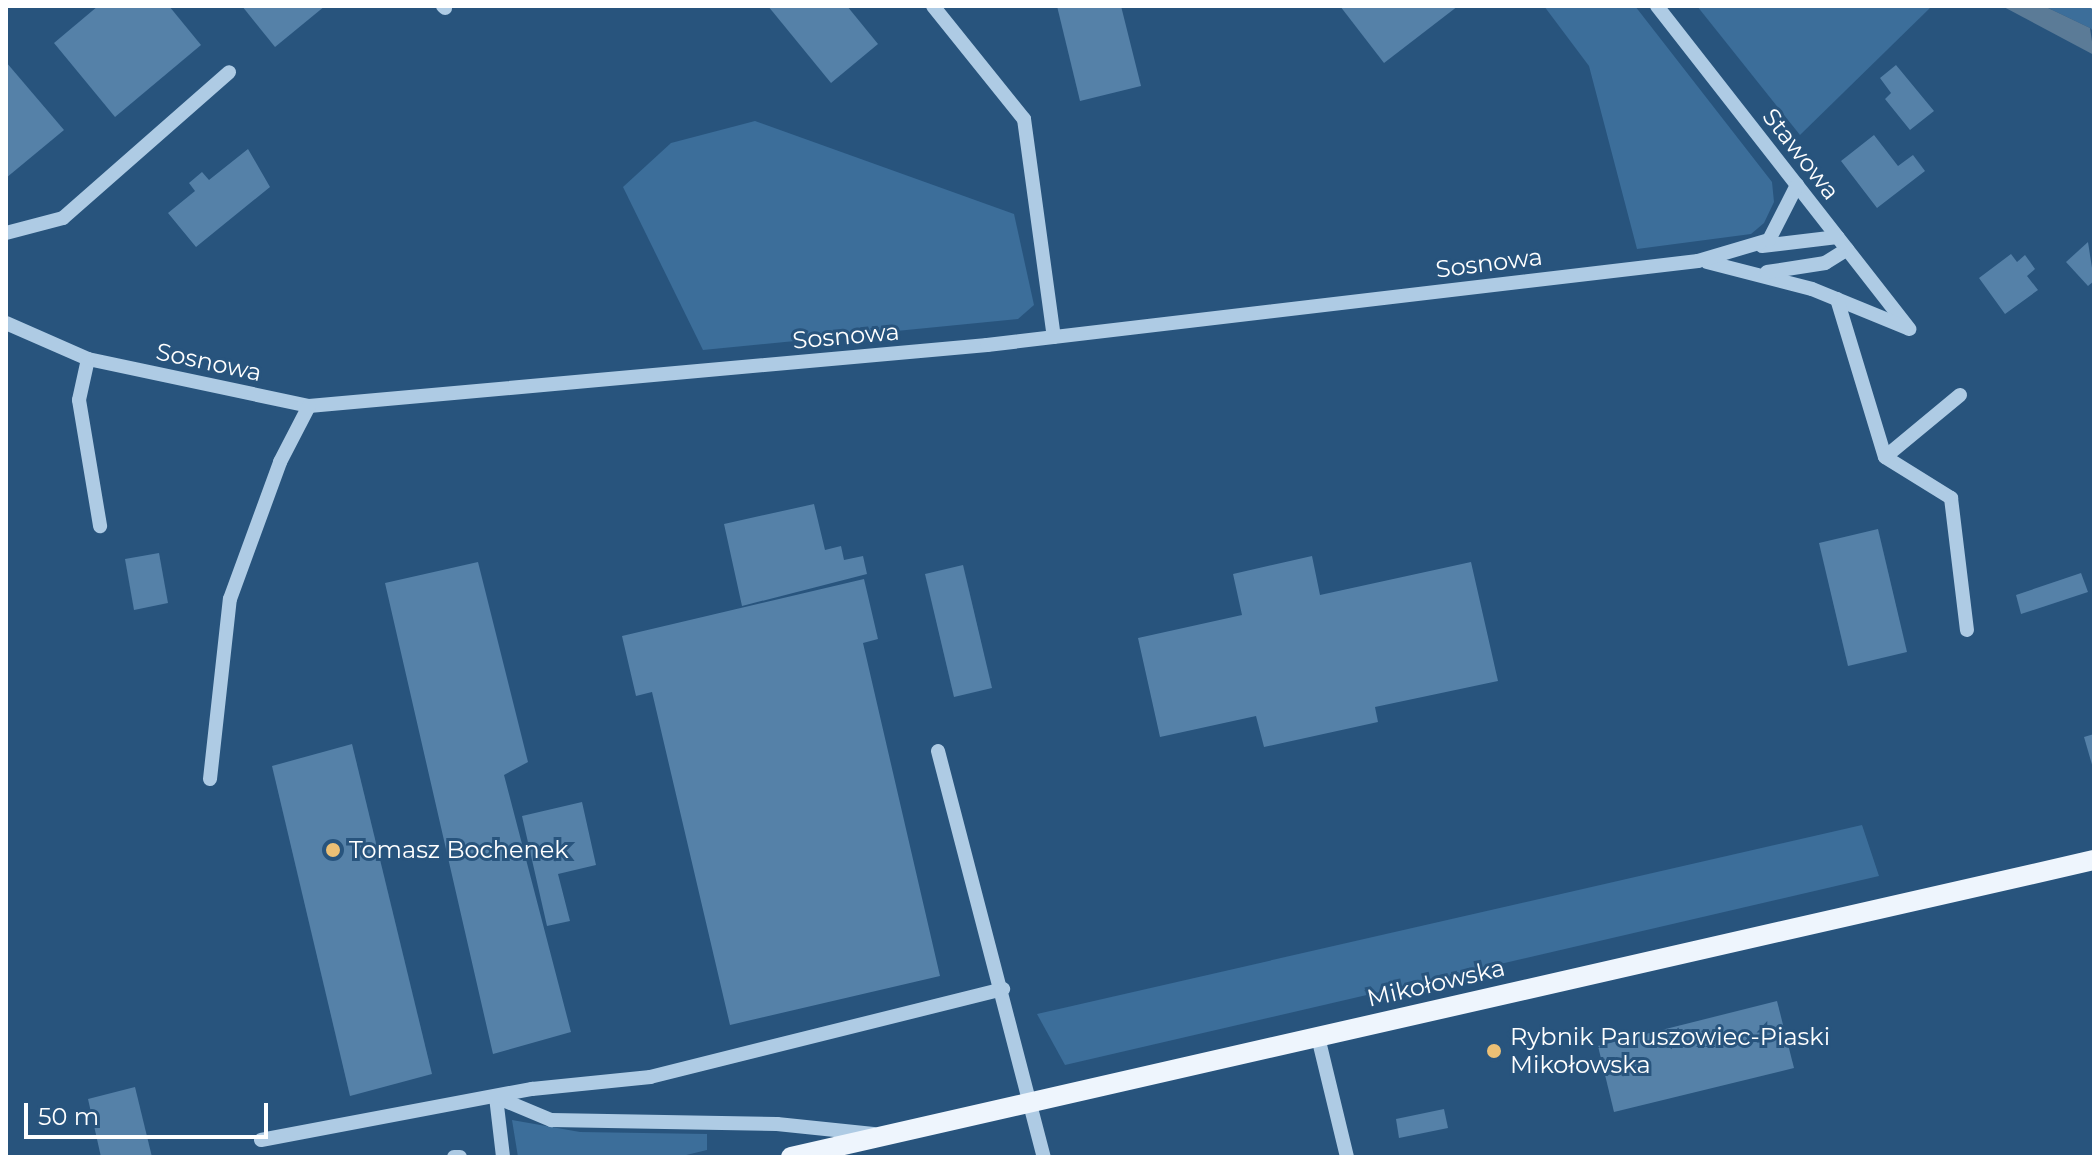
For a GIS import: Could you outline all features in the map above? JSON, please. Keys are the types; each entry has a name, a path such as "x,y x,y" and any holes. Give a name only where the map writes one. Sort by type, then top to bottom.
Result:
{"main road":[{"name":"Mikołowska","path":"791,1157 2094,860"}],"street":[{"path":"933,6 1024,119 1054,337"},
{"name":"Stawowa","path":"1657,6 1909,329"},
{"path":"6,233 63,218 229,72"},
{"path":"1758,246 1781,227 1797,185"},
{"name":"Sosnowa","path":"6,323 88,359 309,406 1054,337 1698,261 1758,246 1842,243"},
{"name":"Sosnowa","path":"1762,273 1825,263 1842,243"},
{"name":"Sosnowa","path":"1698,261 1762,273 1837,299 1909,329"},
{"path":"1837,299 1885,457 1951,498 1967,630"},
{"path":"88,359 79,400 100,526"},
{"path":"1885,457 1960,395"},
{"path":"210,779 230,599 280,462 309,406"},
{"path":"938,751 1003,989 1044,1157"},
{"path":"261,1140 496,1097 650,1077 1003,989"},
{"path":"1318,1037 1347,1157"},
{"path":"496,1097 551,1120 777,1124 887,1135"},
{"path":"496,1097 503,1157"}],"shaded area":[{"path":"1544,6 1635,6 1772,182 1774,202 1764,223 1751,234 1637,249 1589,66"},
{"path":"1697,6 1932,6 1800,135"},
{"path":"2002,6 2044,6 2090,28 2094,55"},
{"path":"2044,6 2094,6 2094,32 2090,28"},
{"path":"755,121 1014,214 1034,305 1018,319 703,350 623,187 671,143"},
{"path":"1862,825 1879,876 1065,1065 1037,1014"},
{"path":"512,1120 580,1132 707,1134 707,1150 678,1157 518,1157"}],"building":[{"path":"98,6 169,6 201,45 115,117 54,43"},
{"path":"242,6 325,6 275,47"},
{"path":"768,6 847,6 878,44 831,83"},
{"path":"1057,6 1121,6 1141,86 1080,101"},
{"path":"1340,6 1458,6 1384,63"},
{"path":"6,62 64,130 6,178"},
{"path":"1896,65 1934,111 1910,130 1885,99 1891,93 1880,78"},
{"path":"1874,135 1898,166 1913,155 1925,171 1877,208 1841,161"},
{"path":"248,149 270,187 196,247 168,213 195,191 189,183 202,172 209,180"},
{"path":"2088,242 2094,281 2088,286 2066,262"},
{"path":"2011,254 2017,262 2025,255 2035,269 2027,276 2038,290 2005,314 1979,278"},
{"path":"814,504 825,550 841,546 844,560 863,556 867,574 742,606 724,524"},
{"path":"1878,529 1907,652 1848,666 1819,543"},
{"path":"159,553 168,603 134,610 125,559"},
{"path":"1312,556 1320,595 1471,562 1498,681 1375,707 1378,722 1264,747 1256,716 1160,737 1138,638 1242,615 1233,574"},
{"path":"478,562 528,762 504,775 571,1032 493,1054 385,583"},
{"path":"963,565 992,688 954,697 925,574"},
{"path":"2081,573 2088,592 2021,614 2016,595"},
{"path":"864,579 878,639 863,643 940,976 730,1025 652,692 636,696 622,636"},
{"path":"2094,734 2094,768 2093,768 2084,737"},
{"path":"352,744 432,1074 350,1096 272,766"},
{"path":"582,802 596,865 558,874 570,921 547,926 522,816"},
{"path":"1777,1001 1794,1068 1614,1112 1598,1046"},
{"path":"135,1087 152,1157 101,1157 88,1099"},
{"path":"1444,1109 1448,1128 1399,1138 1396,1119"}],"place":[{"name":"Tomasz Bochenek","path":"333,850"},
{"name":"Rybnik Paruszowiec-Piaski Mikołowska","path":"1494,1051"}]}
